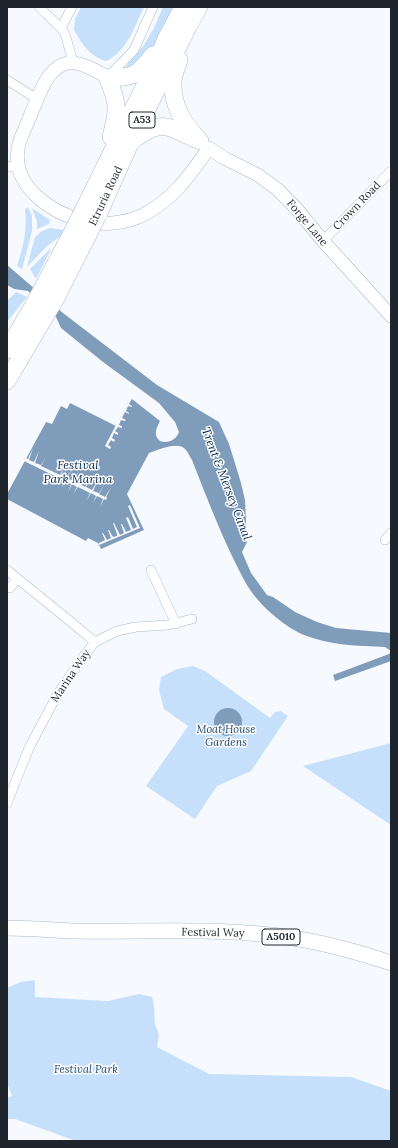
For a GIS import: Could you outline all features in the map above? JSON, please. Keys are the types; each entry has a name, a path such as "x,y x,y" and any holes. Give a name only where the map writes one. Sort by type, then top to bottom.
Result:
{"highway":[{"name":"Etruria Road","path":"90,213 100,174 183,7"},
{"name":"Etruria Road","path":"7,350 39,311 56,298 90,213 130,143 188,25 199,7"},
{"path":"188,25 173,81 174,96 178,112 187,128 204,144"},
{"path":"100,174 117,115 116,102 107,77 124,78 139,72 166,40"},
{"path":"130,143 145,131 157,126 170,128 204,144"},
{"name":"Etruria Road","path":"7,381 39,311 44,285 80,235"}],"main road":[{"name":"Festival Way","path":"7,917 31,928"},
{"name":"Festival Way","path":"7,928 73,931 219,931 271,935 326,945 391,962"}],"street":[{"path":"39,7 61,28 68,42 73,62"},
{"path":"61,28 72,7"},
{"path":"153,7 134,50 107,77 83,64 73,62 58,67 49,75 37,99 13,167 29,188 44,203 66,215 85,222 101,224 140,216 161,204 190,176 204,144"},
{"path":"7,80 37,99"},
{"name":"Forge Lane","path":"204,144 224,158 258,175 277,189 296,208 323,241 391,316"},
{"name":"Crown Road","path":"323,241 391,171"},
{"path":"7,570 95,642"},
{"path":"151,570 176,624"},
{"path":"10,588 17,578"},
{"name":"Marina Way","path":"7,803 30,748 56,695 95,642 117,631 136,627 168,626 192,619"}],"green space":[{"path":"81,7 144,7 130,37 120,50 107,61 92,54 74,30 75,19"},
{"path":"163,7 175,7 153,48 137,68 127,69 127,65 144,45 154,28"},
{"path":"28,207 32,216 32,231 22,269 17,266 26,225 25,209"},
{"path":"32,208 50,220 49,224 37,229 37,222"},
{"path":"50,228 64,230 61,236 47,246 27,267 35,237 42,231"},
{"path":"51,249 36,279 30,269"},
{"path":"16,292 27,297 7,322 7,301"},
{"name":"Moat House Gardens","path":"193,666 205,671 270,718 275,712 281,711 288,716 251,771 217,786 195,819 146,786 188,726 164,709 159,690 161,677 177,669"},
{"path":"391,743 391,825 303,766"},
{"name":"Festival Park","path":"35,980 35,997 108,1001 139,994 152,997 155,1024 159,1035 157,1047 209,1074 351,1077 391,1091 391,1141 76,1141 15,1119 7,1119 7,1098 12,1096 7,1083 7,988 21,982"}],"water":[{"path":"7,265 63,313 157,385 219,422 229,444 245,500 247,542 242,552 251,573 267,595 273,597 295,612 317,622 336,628 391,633 391,651 385,647 323,641 304,635 292,629 267,610 254,595 241,574 222,534 192,460 186,450 182,447 173,446 149,453 127,494 144,530 101,549 98,543 88,538 86,541 7,499 7,494 46,422 52,424 61,406 67,409 70,403 116,426 128,402 132,399 160,421 156,429 156,436 160,441 171,441 179,432 175,422 159,403 103,362 61,328 56,317 28,291 14,289 7,285"},
{"path":"391,651 391,661 335,681 333,675 389,654"},
{"path":"228,708 238,712 242,722 238,732 228,736 218,732 214,722 218,712"}],"pier":[{"path":"128,402 130,402 129,404 132,407 128,406 126,411 129,414 125,412 122,418 126,420 121,420 119,425 122,426 122,428 118,427 115,431 118,435 114,433 112,438 115,440 114,442 111,440 108,445 111,447 110,449 105,446"},
{"path":"33,448 29,460 34,462 39,451 35,463 41,465 47,455 41,466 60,475 66,464 61,475 66,478 73,467 67,478 73,481 79,471 74,481 79,484 85,473 80,484 85,487 92,476 86,487 92,490 98,480 93,491 99,493 105,483 99,494 105,497 112,486 106,500 104,499 100,507 103,499 97,496 93,503 96,496 91,493 87,500 90,493 78,487 73,494 77,487 72,484 68,492 71,484 66,481 61,488 65,481 24,461 25,458 28,459"},
{"path":"130,505 140,528 99,545 99,543 105,540 102,533 107,540 111,538 108,530 113,537 117,536 113,523 120,535 124,533 121,524 126,532 131,530 126,518 128,517 133,529 137,527 128,506"}],"water label":[{"name":"Festival Park Marina","path":"78,473"},
{"name":"Trent & Mersey Canal","path":"226,484"}]}
